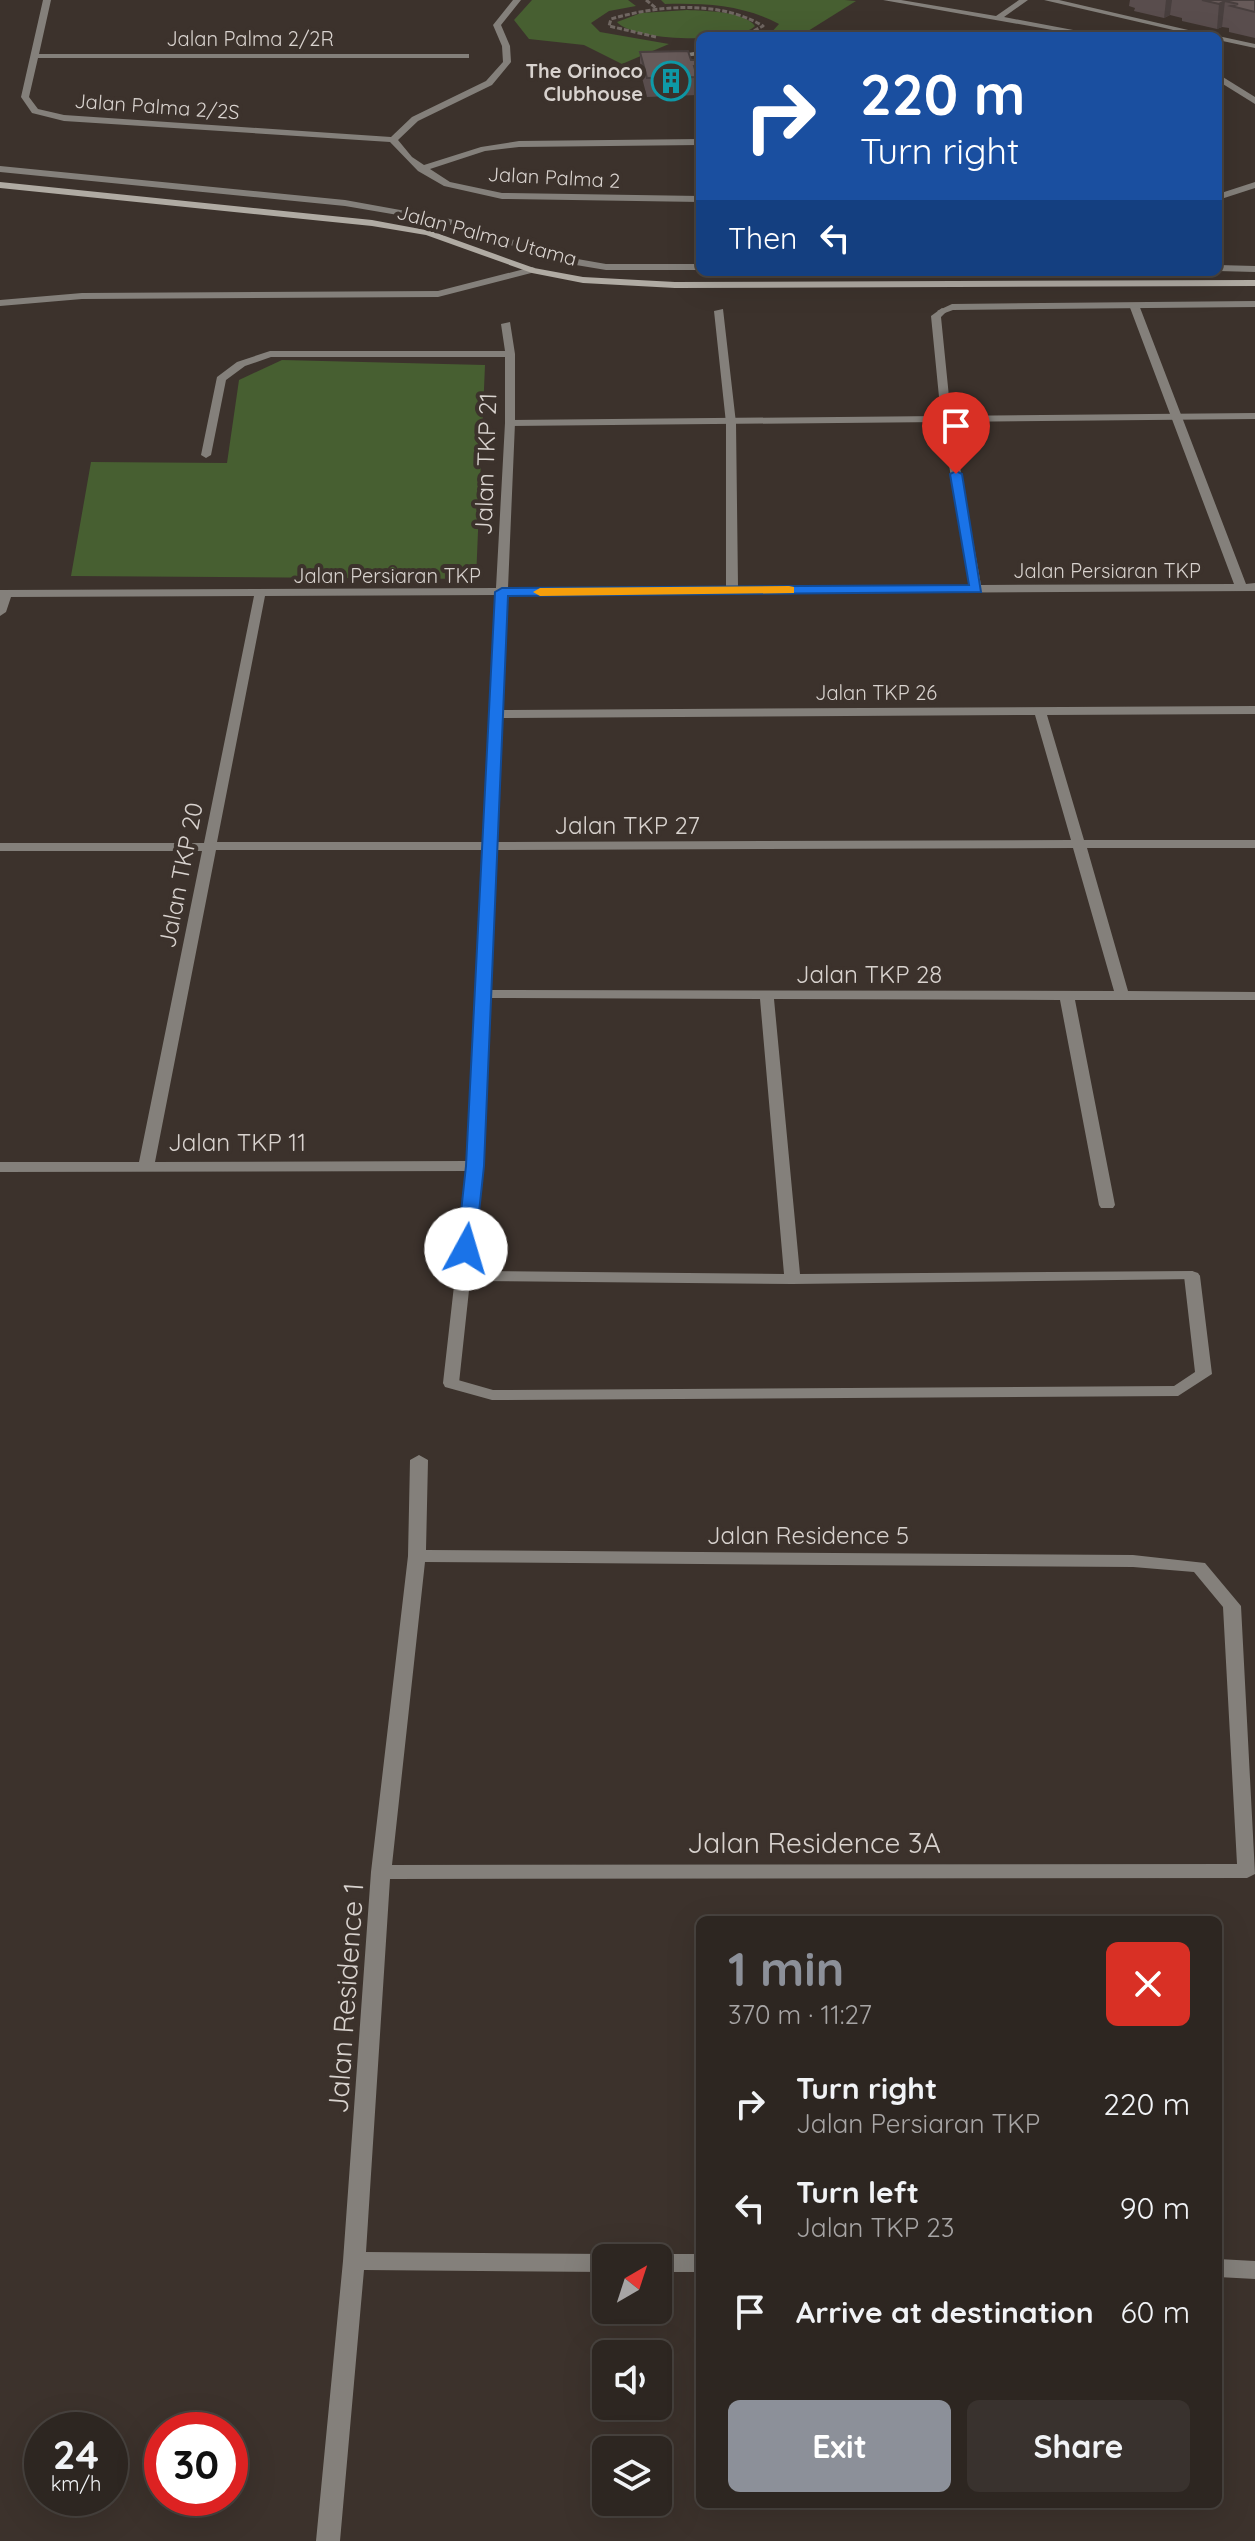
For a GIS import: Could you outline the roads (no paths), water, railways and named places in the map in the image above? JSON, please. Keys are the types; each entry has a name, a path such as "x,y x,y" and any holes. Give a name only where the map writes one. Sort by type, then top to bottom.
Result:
{"street":[{"name":"Jalan Palma 2/2S","path":"47,0 25,97 35,111 92,120 393,140"},
{"path":"393,140 415,119 489,83 507,62 506,46 497,25 517,0"},
{"path":"887,0 1080,32"},
{"path":"999,17 1024,0"},
{"path":"1048,0 1192,32"},
{"path":"1222,39 1255,46"},
{"path":"660,67 663,59 674,54 696,53"},
{"name":"Jalan Palma 2/2R","path":"35,56 466,56"},
{"path":"1222,80 1255,101"},
{"name":"Jalan Palma 2","path":"393,140 421,169 447,184 502,196 696,199"},
{"path":"421,169 484,149 519,144 696,142"},
{"path":"0,169 345,203 447,221 564,260 606,267 696,267"},
{"name":"Jalan Palma Utama","path":"0,185 372,223 428,233 532,270 583,280 675,285 1255,283"},
{"path":"1222,196 1255,185"},
{"path":"1222,268 1255,269"},
{"path":"0,303 82,296 438,294 532,270"},
{"path":"976,589 946,417 936,316 952,307 1255,304"},
{"path":"1134,305 1241,587"},
{"path":"719,311 731,423 732,590"},
{"name":"Jalan TKP 21","path":"506,324 510,354 510,423 475,1166 451,1383 492,1395 1178,1391 1204,1374 1192,1276 792,1279"},
{"path":"206,455 221,379 241,364 270,354 510,354"},
{"path":"510,423 1255,416"},
{"name":"Jalan Persiaran TKP","path":"3,594 1255,587"},
{"name":"Jalan TKP 20","path":"146,1167 260,593"},
{"path":"0,612 3,594"},
{"name":"Jalan TKP 26","path":"496,714 1255,710"},
{"path":"1040,711 1123,997"},
{"name":"Jalan TKP 27","path":"0,847 1255,844"},
{"name":"Jalan TKP 28","path":"483,994 1255,996"},
{"path":"463,1276 792,1279 767,996"},
{"path":"1067,997 1107,1205"},
{"name":"Jalan TKP 11","path":"0,1167 475,1166"},
{"name":"Jalan Residence 1","path":"328,2541 354,2261 381,1872 417,1556 419,1460"},
{"name":"Jalan Residence 5","path":"417,1556 1133,1561 1199,1567 1232,1606 1247,1871"},
{"name":"Jalan Residence 3A","path":"381,1872 1247,1871"},
{"path":"354,2261 592,2263"},
{"path":"672,2263 696,2263"},
{"path":"1222,2268 1255,2270"}],"place":[{"name":"The Orinoco Clubhouse","path":"671,81"}]}
